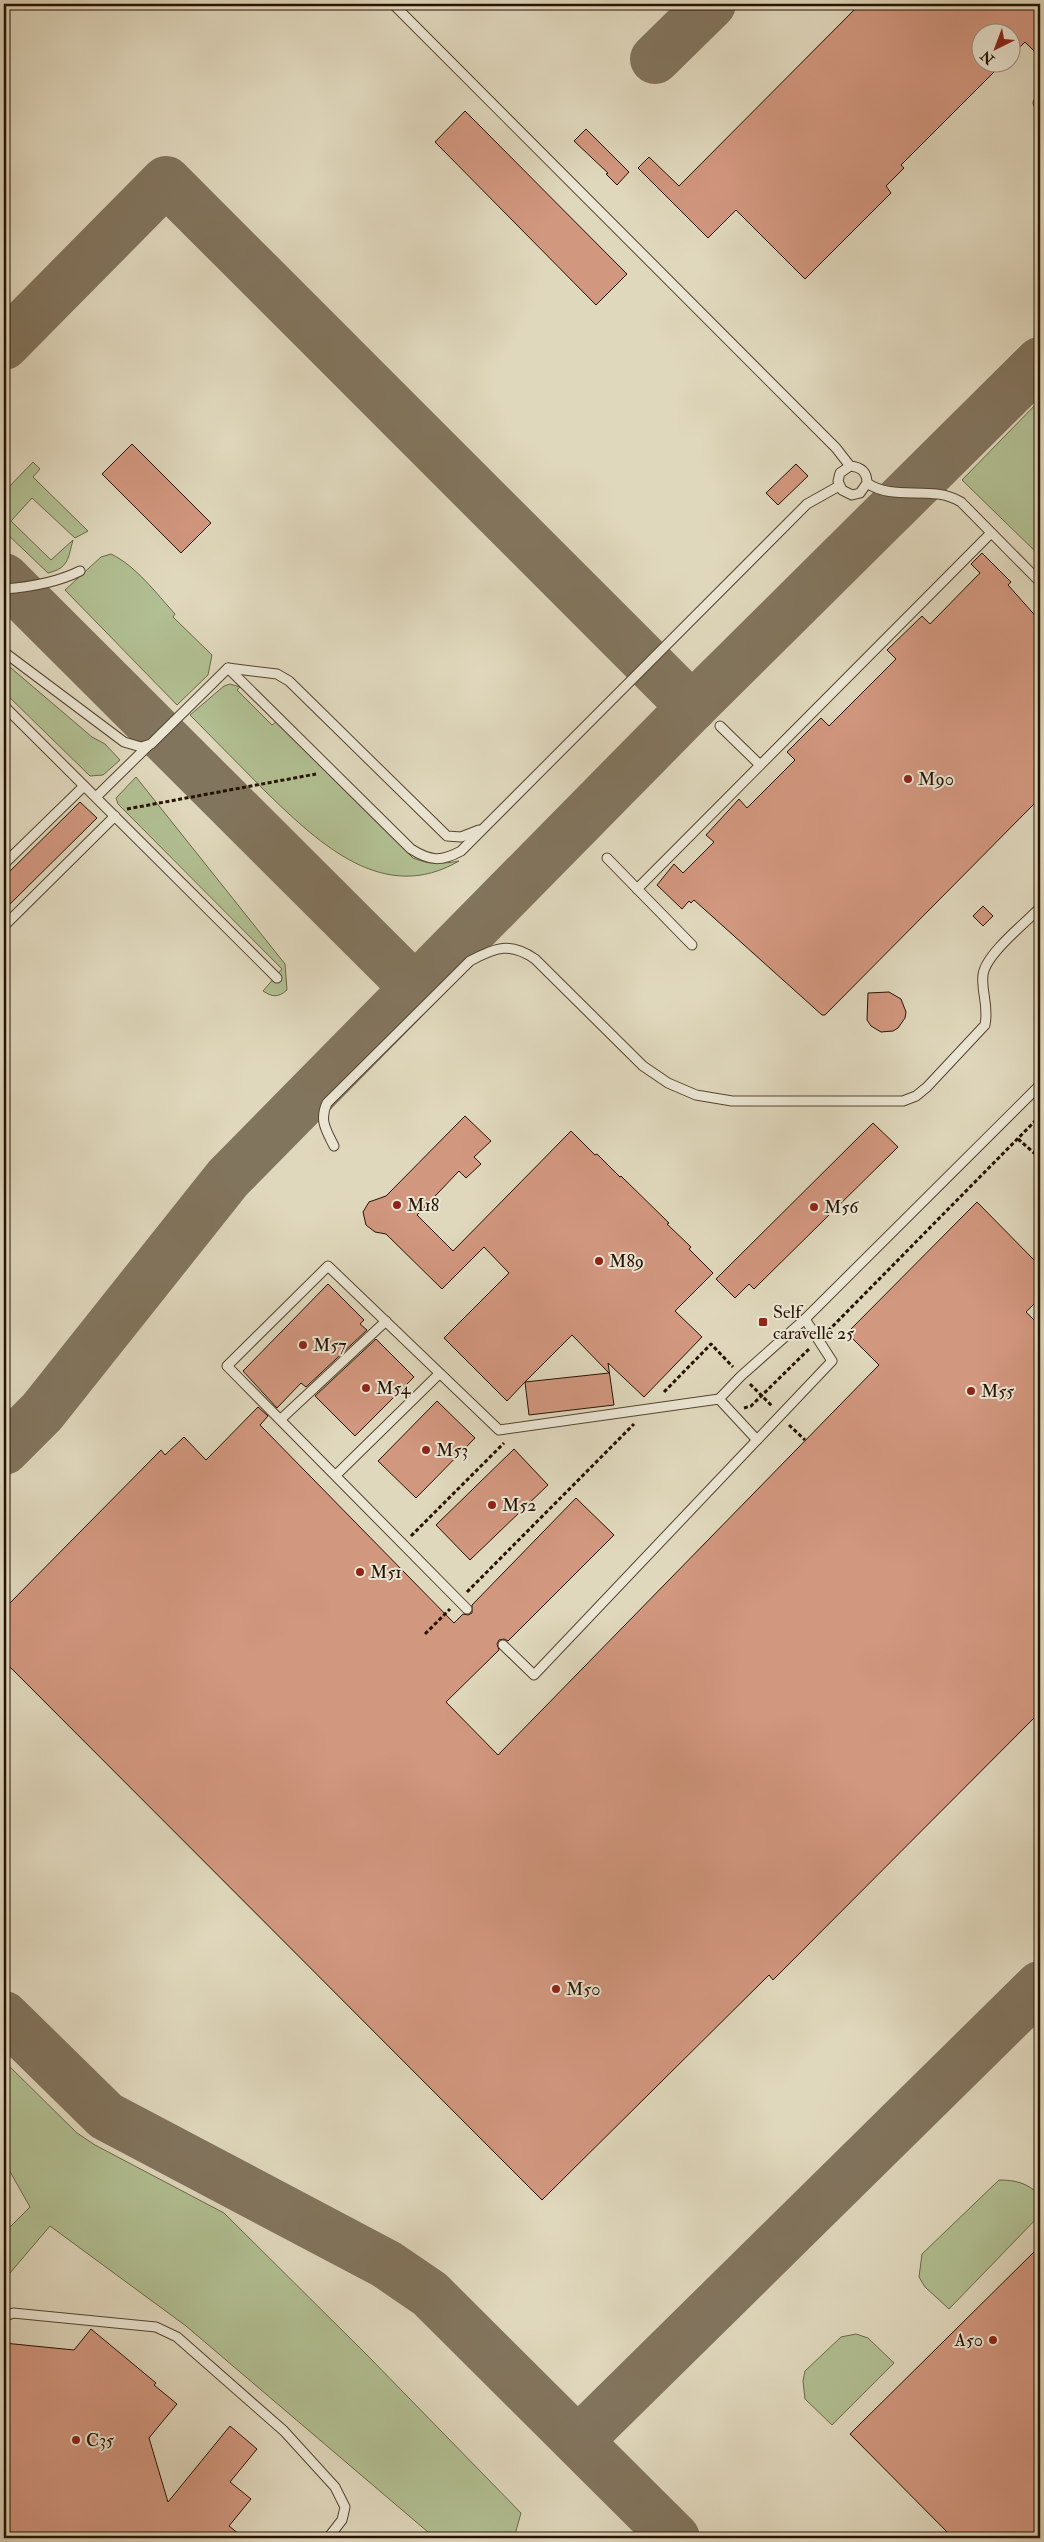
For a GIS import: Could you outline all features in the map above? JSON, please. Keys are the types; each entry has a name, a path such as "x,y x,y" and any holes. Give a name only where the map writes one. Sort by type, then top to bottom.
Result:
{"lane":[{"path":"393,4 836,448 850,466 861,469 865,474 867,483 875,489 890,492 949,495 961,502 1040,582"},
{"path":"850,466 840,473 839,486 844,493 852,496 860,493 867,483"},
{"path":"228,668 411,849 421,855 447,859 461,850 808,504 839,486"},
{"path":"637,888 991,532"},
{"path":"4,589 63,579 80,570"},
{"path":"4,652 124,742 141,747 151,744"},
{"path":"228,668 277,674 289,681 447,836 461,837 483,828"},
{"path":"96,797 228,668"},
{"path":"4,706 276,978"},
{"path":"720,726 760,765"},
{"path":"4,864 84,786"},
{"path":"4,926 114,816"},
{"path":"607,858 692,945"},
{"path":"334,1146 323,1125 323,1113 327,1103 470,961 484,954 506,948 520,949 535,959 643,1066 668,1083 696,1095 732,1101 904,1101 916,1096 927,1087 986,1025 988,1011 983,976 986,962 1040,908"},
{"path":"468,1609 228,1366 328,1266 499,1430 719,1400 742,1376 805,1319 1040,1085"},
{"path":"503,1645 534,1674 832,1361 805,1319"},
{"path":"281,1419 386,1321"},
{"path":"336,1475 439,1374"},
{"path":"719,1400 757,1440"},
{"path":"4,2317 13,2313 156,2327 177,2337 284,2431 335,2487 344,2507 342,2520 328,2538"}],"path":[{"path":"127,809 332,771"},
{"path":"1018,1139 1040,1158"},
{"path":"625,1425 634,1424 711,1344 762,1396"},
{"path":"404,1544 508,1439"}],"green space":[{"path":"1040,400 1040,556 962,480"},
{"path":"33,462 40,469 33,477 88,531 75,538 32,498 11,521 51,560 73,540 64,565 48,573 4,531 4,492"},
{"path":"111,554 129,565 145,581 175,614 173,617 212,655 208,675 177,705 65,590 101,557"},
{"path":"4,662 92,737 105,744 120,760 103,775 90,776 4,692"},
{"path":"230,684 240,687 237,690 272,725 276,722 413,858 436,863 459,861 431,873 405,876 379,872 355,863 309,832 268,794 190,715 224,686"},
{"path":"136,777 285,964 287,990 284,993 275,996 263,991 282,969 118,804 116,798"},
{"path":"4,2061 77,2133 95,2145 224,2213 367,2355 521,2513 514,2538 435,2538 186,2326 50,2226 4,2280 4,2233 30,2207 4,2161"},
{"path":"999,2180 1021,2183 1040,2195 1040,2215 949,2309 925,2287 919,2277 922,2254"},
{"path":"856,2334 868,2338 894,2363 832,2425 805,2399 803,2381 805,2371 841,2337"}],"building":[{"path":"860,4 1040,4 1040,57 1025,42 1022,45 1022,22 972,22 972,72 994,72 901,165 904,168 886,186 891,193 805,279 736,210 708,238 638,168 649,157 679,186"},
{"path":"465,111 627,274 596,305 435,142"},
{"path":"586,129 629,172 617,185 606,174 608,173 574,141"},
{"path":"132,444 211,523 181,553 102,474"},
{"path":"796,464 808,476 778,505 766,493"},
{"name":"M90","path":"982,553 1011,582 1008,585 1040,621 1040,798 825,1015 822,1015 694,900 691,903 689,901 682,909 657,885 674,864 683,873 714,842 706,835 739,799 747,808 795,760 787,752 821,718 829,726 896,659 887,650 922,616 930,624 980,573 971,564"},
{"path":"80,802 97,818 4,910 4,877"},
{"path":"983,906 993,916 983,926 973,916"},
{"path":"889,992 901,999 906,1012 905,1018 898,1028 893,1031 881,1032 871,1026 867,1020 868,993"},
{"name":"M89","path":"465,1116 491,1141 474,1157 481,1164 466,1178 459,1171 417,1215 453,1251 571,1131 669,1223 667,1224 691,1247 689,1249 713,1273 675,1311 702,1337 644,1397 608,1363 614,1405 529,1415 525,1382 507,1401 444,1338 509,1273 484,1247 442,1289 386,1234 375,1232 366,1225 363,1212 369,1202 386,1196","holes":["572,1335 609,1373 525,1382"]},
{"name":"M56","path":"873,1123 898,1147 754,1289 749,1284 735,1298 716,1279"},
{"path":"977,1202 1040,1266 1040,1298 1026,1312 1040,1326 1040,1712 773,1980 769,1975 542,2200 4,1661 4,1609 161,1450 165,1455 184,1437 206,1460 258,1407 268,1416 260,1425 454,1623 463,1614 468,1615 472,1613 472,1605 576,1498 614,1535 508,1641 504,1639 499,1640 497,1644 499,1650 446,1702 498,1755 879,1365 847,1333"},
{"name":"M57","path":"328,1284 364,1320 360,1324 367,1330 306,1387 301,1383 277,1408 243,1371"},
{"name":"M54","path":"376,1339 414,1377 355,1436 315,1396"},
{"name":"M53","path":"437,1401 475,1438 416,1498 378,1461"},
{"name":"M52","path":"514,1449 548,1485 470,1560 436,1525"},
{"name":"A50","path":"1040,2246 1040,2538 953,2538 850,2434"},
{"name":"C35","path":"91,2329 156,2383 154,2385 177,2404 149,2438 168,2502 230,2426 257,2449 230,2482 251,2499 229,2526 244,2538 4,2538 4,2343 74,2350"}],"taxiway":[{"path":"655,59 711,4"},
{"path":"4,345 166,181 692,707"},
{"path":"4,1450 42,1412 228,1178 692,707 1040,362"},
{"path":"4,578 415,988"},
{"path":"578,2441 1040,1986"},
{"path":"4,2016 106,2116 386,2264 430,2294 675,2538"}],"place":[{"name":"M90","path":"908,779"},
{"name":"M18","path":"397,1205"},
{"name":"M56","path":"814,1207"},
{"name":"M89","path":"599,1261"},
{"name":"Self caravelle 25","path":"763,1322"},
{"name":"M57","path":"303,1345"},
{"name":"M54","path":"366,1388"},
{"name":"M55","path":"971,1391"},
{"name":"M53","path":"426,1450"},
{"name":"M52","path":"492,1505"},
{"name":"M51","path":"360,1572"},
{"name":"M50","path":"556,1989"},
{"name":"A50","path":"993,2340"},
{"name":"C35","path":"76,2440"}]}
